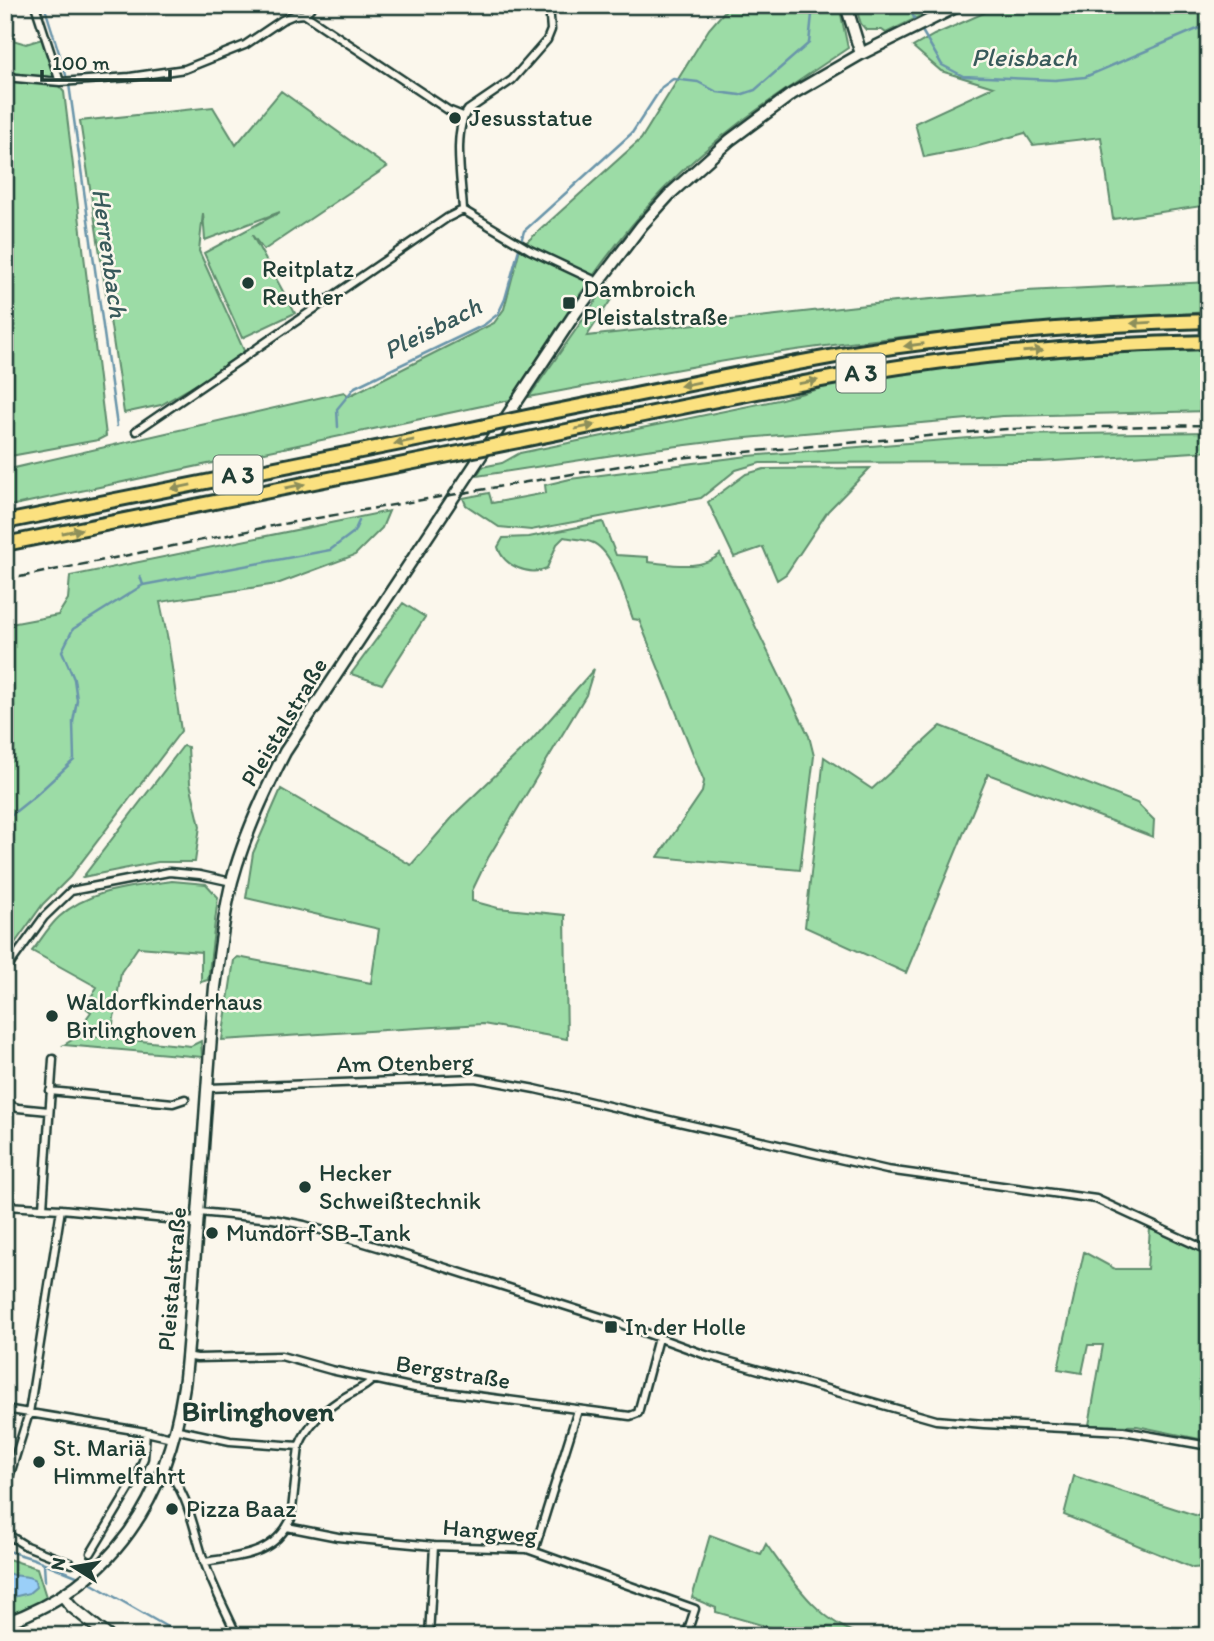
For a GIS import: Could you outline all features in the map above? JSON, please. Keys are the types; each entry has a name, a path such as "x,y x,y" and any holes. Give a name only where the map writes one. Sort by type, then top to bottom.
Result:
{"highway":[{"name":"A 3","path":"5,522 773,368 921,344 1097,325 1209,321"},
{"name":"A 3","path":"5,544 775,388 947,360 1095,346 1209,342"}],"main road":[{"path":"846,5 861,54"},
{"name":"Pleistalstraße","path":"5,1623 63,1597 91,1575 139,1520 163,1468 184,1386 215,987 232,882 254,817 285,752 446,506 598,282 642,225 671,193 730,140 792,94 861,54 960,5"},
{"path":"63,1597 108,1636"}],"street":[{"path":"35,5 61,82"},
{"path":"5,77 61,82 130,77 186,69 245,45 282,20 304,14 314,5"},
{"path":"463,210 459,150 463,116 512,80 547,40 551,30 548,6"},
{"path":"304,14 448,110 463,116"},
{"path":"463,210 530,250 598,282"},
{"path":"136,431 447,218 463,210"},
{"path":"5,971 44,916 71,891 169,872 232,882"},
{"path":"43,1208 53,1059"},
{"name":"Am Otenberg","path":"208,1088 475,1078 535,1089 887,1170 1096,1199 1209,1251"},
{"path":"50,1091 173,1103 185,1099"},
{"path":"6,1104 49,1111"},
{"path":"5,1206 272,1219 304,1225 613,1321 706,1355 936,1420 1123,1431 1209,1446"},
{"path":"5,1490 29,1413 61,1209"},
{"name":"Bergstraße","path":"186,1356 281,1356 415,1388 629,1416 638,1413 658,1338"},
{"path":"204,1562 262,1551 287,1527 291,1519 299,1446 317,1418 373,1379"},
{"path":"5,1409 146,1432 299,1446"},
{"path":"534,1551 578,1410"},
{"path":"91,1553 136,1478 144,1458 146,1432"},
{"path":"163,1468 172,1476 185,1501 204,1562 237,1636"},
{"name":"Hangweg","path":"287,1527 338,1537 434,1546 534,1551 695,1609 686,1636"},
{"path":"5,1534 26,1546 72,1564"},
{"path":"429,1636 434,1546"},
{"path":"263,1636 315,1636"}],"green space":[{"path":"730,5 839,5 848,48 728,131 663,190 601,265 510,400 5,507 5,470 344,392 349,396 494,323 504,309 520,248 641,139 709,29"},
{"path":"855,5 943,5 886,33 882,30 866,30 861,24"},
{"path":"1002,5 1209,5 1209,205 1113,219 1101,137 1033,145 1025,133 924,157 915,123 993,87 941,71 913,47"},
{"path":"42,39 57,84 64,92 106,436 98,440 5,457 5,43 13,40 26,44"},
{"path":"281,91 387,167 264,250 252,235 295,313 242,338 204,253 280,212 205,240 203,213 199,251 246,355 161,405 124,413 80,121 213,107 236,145"},
{"path":"1209,282 1209,312 883,339 713,363 529,397 607,285 618,289 587,336 884,303 1026,291"},
{"path":"1209,349 1209,411 1003,416 735,439 477,476 482,467 502,463 520,453 778,400 843,382 1016,357"},
{"path":"1209,432 1209,451 1040,462 760,463 736,470 701,498 531,530 499,527 466,505 463,498 489,493 492,503 546,493 545,485 570,479 748,456 1006,435"},
{"path":"870,468 828,511 786,574 777,580 763,547 734,557 708,502 746,474 764,469"},
{"path":"389,511 382,528 355,555 277,584 160,602 181,731 70,877 43,904 5,957 5,625 58,615 68,599 70,576"},
{"path":"603,522 616,555 648,557 648,562 695,565 720,554 809,736 814,756 800,870 658,857 702,792 704,781 639,620 633,619 612,564 606,554 591,542 564,537 557,544 547,568 540,570 518,568 505,560 498,547 503,538 529,537"},
{"path":"403,603 425,617 382,684 351,674"},
{"path":"594,669 586,695 488,858 472,891 472,901 498,908 565,915 567,1039 483,1024 222,1040 234,960 238,957 371,983 379,929 246,898 253,853 281,789 411,865 458,811 530,742"},
{"path":"941,726 1137,803 1154,820 1153,837 988,774 906,973 805,927 824,757 872,789"},
{"path":"183,746 188,747 190,783 200,826 195,862 158,862 83,877"},
{"path":"172,881 206,884 218,897 208,980 201,982 201,952 138,947 121,972 112,1031 84,1029 83,1023 91,1012 85,1007 97,987 32,951 59,917 84,900 112,891"},
{"path":"80,1035 191,1046 201,1041 202,1057 64,1045"},
{"path":"1150,1228 1209,1255 1209,1441 1137,1426 1089,1425 1103,1345 1088,1345 1082,1373 1058,1369 1084,1252 1115,1269 1147,1269"},
{"path":"1074,1476 1198,1516 1204,1496 1209,1497 1209,1552 1205,1567 1193,1568 1064,1515"},
{"path":"710,1535 761,1554 766,1544 797,1586 821,1612 850,1630 866,1636 800,1636 716,1612 716,1608 692,1598"},
{"path":"5,1558 37,1568 47,1600 5,1618"}],"water":[{"path":"5,1571 35,1580 36,1587 29,1593 5,1599"}],"waterway":[{"name":"Herrenbach","path":"44,5 66,75"},
{"name":"Pleisbach","path":"338,427 337,409 355,387 484,325 498,314 505,299 524,231 632,133 662,87 673,79 698,82 717,92 740,95 755,90 809,43 813,5"},
{"name":"Pleisbach","path":"908,5 917,24"},
{"name":"Pleisbach","path":"921,29 942,65 963,76 1055,80 1085,77 1209,24"},
{"name":"Herrenbach","path":"69,84 117,426"},
{"name":"Pleisbach","path":"5,820 74,760 73,722 77,700 74,679 62,651 73,629 143,585 330,550 354,532 359,521"},
{"path":"140,576 143,585"},
{"path":"5,1550 79,1577"},
{"path":"44,1564 45,1581"},
{"path":"85,1580 183,1636"}],"railway":[{"path":"5,580 277,525 654,460 1007,429 1209,425"}],"place":[{"name":"Jesusstatue","path":"455,118"},
{"name":"Reitplatz Reuther","path":"248,283"},
{"name":"Dambroich Pleistalstraße","path":"569,303"},
{"name":"Waldorfkinderhaus Birlinghoven","path":"52,1016"},
{"name":"Hecker Schweißtechnik","path":"305,1187"},
{"name":"Mundorf SB-Tank","path":"212,1233"},
{"name":"In der Holle","path":"611,1327"},
{"name":"St. Mariä Himmelfahrt","path":"39,1462"},
{"name":"Pizza Baaz","path":"172,1509"}],"district":[{"name":"Birlinghoven","path":"258,1411"}]}
